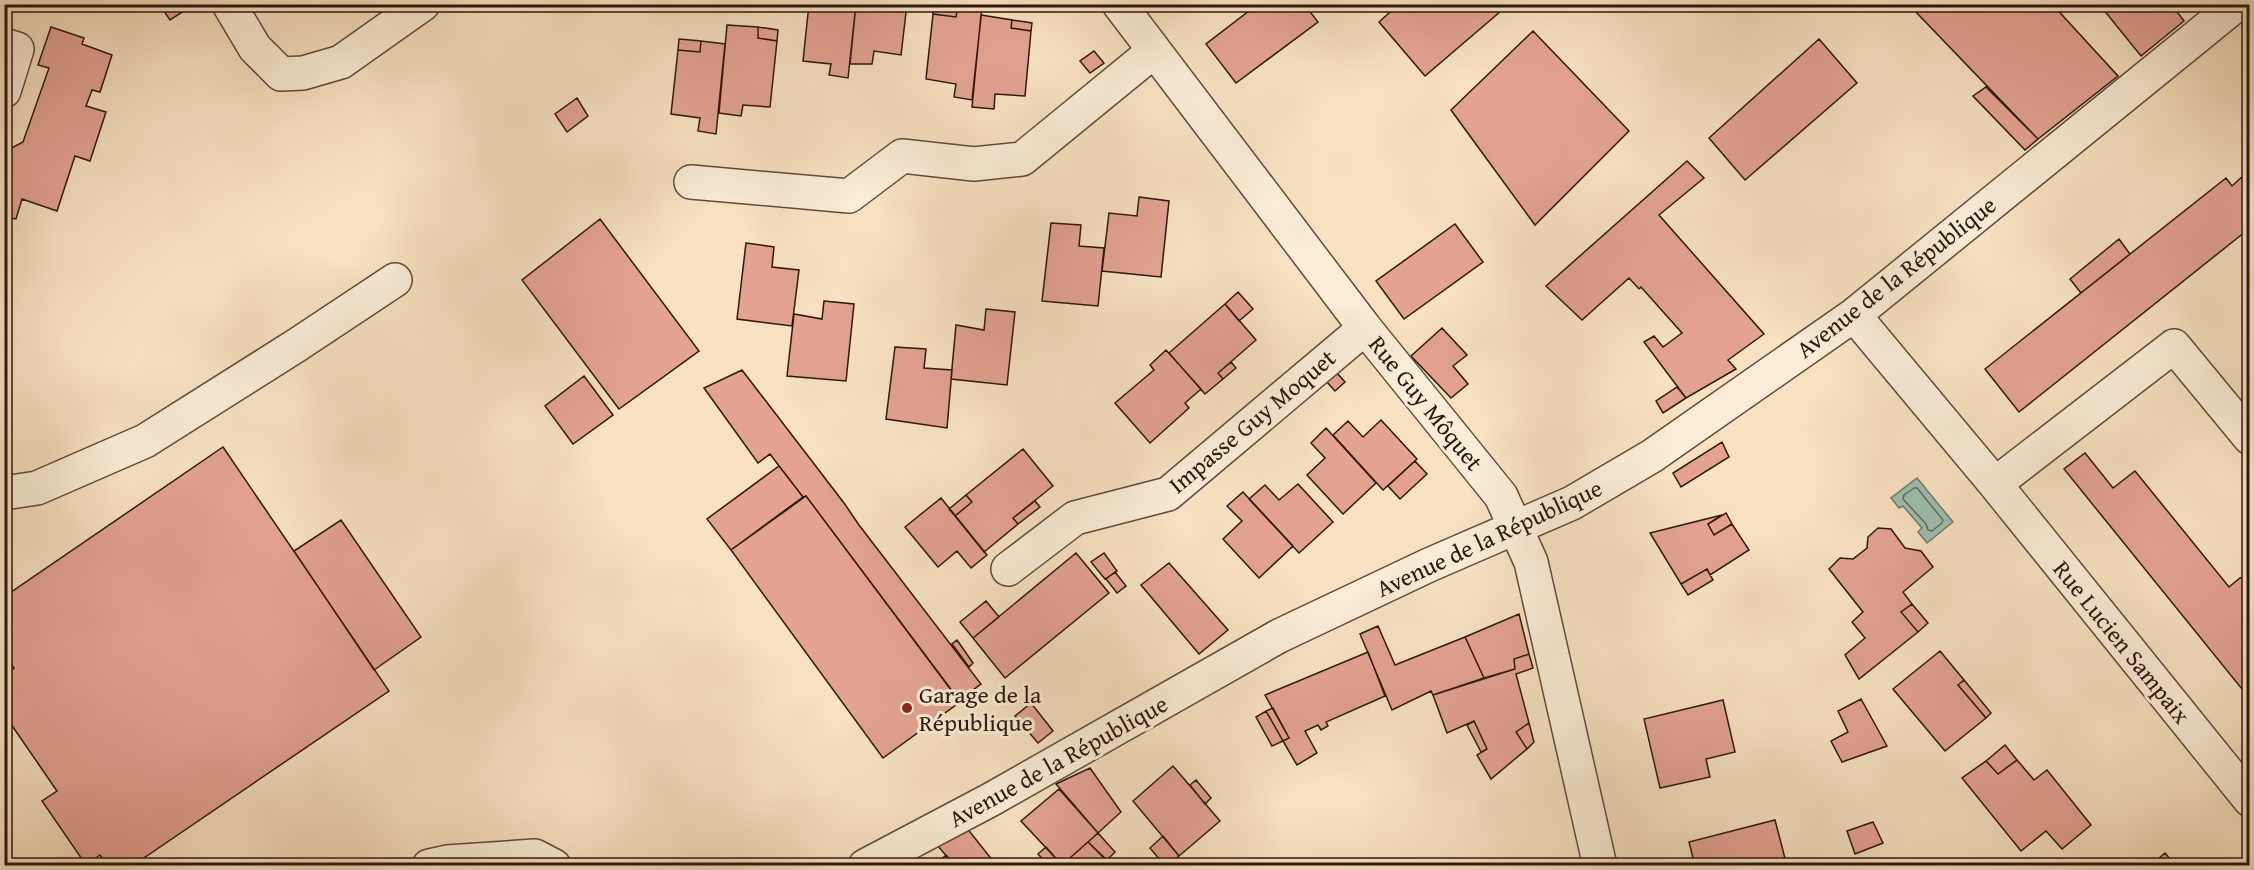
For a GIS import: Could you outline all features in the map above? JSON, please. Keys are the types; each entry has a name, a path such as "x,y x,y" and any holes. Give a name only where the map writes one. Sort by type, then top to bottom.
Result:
{"street":[{"path":"230,6 255,48 280,74 303,73 341,62 423,4"},
{"name":"Rue Guy Môquet","path":"1119,4 1365,328 1501,496 1531,561 1600,866"},
{"name":"Avenue de la République","path":"865,866 990,800 1279,636 1429,565 1572,503 1652,456 1854,315 2236,4"},
{"path":"4,45 17,49 4,91"},
{"path":"691,182 849,196 902,156 974,164 1022,159 1154,51"},
{"path":"4,492 37,488 145,441 395,280"},
{"name":"Rue Lucien Sampaix","path":"1854,315 1995,484 2250,800"},
{"name":"Impasse Guy Moquet","path":"1008,569 1075,518 1168,494 1365,328"},
{"path":"1995,484 2175,346 2250,438"},
{"path":"429,866 447,862 535,856 554,866"}],"water":[{"path":"1917,478 1953,522 1927,543 1918,532 1922,528 1903,506 1899,508 1891,498"}],"building":[{"path":"159,4 180,4 184,11 170,20"},
{"path":"809,4 856,4 848,78 829,75 831,64 803,61"},
{"path":"856,4 907,4 901,55 874,51 872,64 850,64"},
{"path":"933,4 958,6 956,17 933,14"},
{"path":"1258,4 1304,4 1318,22 1236,83 1206,44"},
{"path":"1399,4 1508,5 1425,76 1379,22"},
{"path":"1918,4 2052,4 2118,76 2038,139 1913,9"},
{"path":"2099,4 2171,4 2184,21 2141,56"},
{"path":"958,6 982,8 972,100 954,97 956,84 926,79 933,14 956,17"},
{"path":"981,15 1012,20 1011,28 1031,31 1025,96 995,94 994,109 972,107"},
{"path":"1012,20 1032,23 1031,31 1011,28"},
{"path":"727,25 758,27 758,38 777,41 770,107 743,105 741,116 719,113"},
{"path":"51,27 84,38 82,44 112,55 100,92 92,90 86,106 106,112 90,161 75,156 57,211 22,199 16,219 4,217 4,147 10,149 23,142 49,68 38,65"},
{"path":"758,27 778,30 777,41 758,38"},
{"path":"1533,31 1629,131 1535,225 1451,110"},
{"path":"679,39 701,41 700,52 678,50"},
{"path":"1819,39 1857,83 1745,180 1709,138"},
{"path":"701,41 725,44 716,134 698,131 700,118 671,114 678,50 700,52"},
{"path":"1094,51 1104,63 1090,73 1080,61"},
{"path":"1986,87 2038,139 2025,150 1973,96"},
{"path":"577,98 588,116 567,132 555,114"},
{"path":"1687,161 1704,178 1659,215 1764,334 1728,360 1736,369 1686,398 1644,342 1654,336 1663,347 1682,333 1641,287 1639,289 1629,278 1582,320 1546,286"},
{"path":"2244,175 2250,181 2250,228 2019,412 1985,369 2226,178 2232,186"},
{"path":"1139,197 1169,201 1161,277 1102,271 1109,213 1137,216"},
{"path":"600,219 699,351 619,409 522,280"},
{"path":"1051,223 1081,225 1079,246 1104,248 1098,306 1042,301"},
{"path":"1455,224 1483,262 1404,319 1376,281"},
{"path":"2119,239 2130,254 2081,293 2070,279"},
{"path":"746,243 774,247 772,267 799,270 792,326 737,319"},
{"path":"1238,292 1253,309 1239,321 1225,304"},
{"path":"824,301 854,304 846,381 787,376 794,314 822,319"},
{"path":"1225,304 1256,340 1218,373 1223,379 1205,394 1169,353"},
{"path":"986,309 1015,312 1007,385 951,379 956,325 984,330"},
{"path":"1442,328 1467,355 1453,366 1468,384 1451,398 1411,356"},
{"path":"895,347 926,349 924,368 952,370 947,428 886,419"},
{"path":"1166,350 1201,389 1185,403 1189,408 1150,443 1115,403 1154,370 1150,365"},
{"path":"1231,362 1236,368 1223,379 1218,373"},
{"path":"742,370 981,684 959,700 806,496 803,497 770,454 758,463 704,388"},
{"path":"1336,372 1345,382 1335,391 1326,381"},
{"path":"584,376 613,415 573,444 545,406"},
{"path":"1677,387 1686,398 1663,413 1656,401"},
{"path":"1381,420 1417,459 1383,490 1333,435 1348,421 1363,437"},
{"path":"1326,428 1376,483 1343,514 1307,475 1325,458 1311,443"},
{"path":"1722,442 1729,457 1681,487 1673,473"},
{"path":"223,447 389,691 132,866 108,866 100,855 86,865 42,801 57,791 4,714 4,676 14,668 4,654 4,597"},
{"path":"1023,449 1053,486 1013,518 1018,524 984,552 955,516 972,502 966,495"},
{"path":"2085,453 2113,488 2135,471 2229,587 2240,578 2246,577 2250,582 2250,699 2064,469"},
{"path":"1415,461 1427,474 1400,499 1388,486"},
{"path":"779,466 803,497 731,550 707,519"},
{"path":"1298,484 1333,522 1299,553 1249,499 1265,485 1279,500"},
{"path":"1243,492 1293,546 1259,578 1223,539 1242,521 1227,506"},
{"path":"966,495 972,502 955,516 949,509"},
{"path":"806,496 960,702 883,758 731,550"},
{"path":"941,498 987,555 971,568 957,551 938,567 905,527"},
{"path":"1035,501 1040,507 1018,524 1013,518"},
{"path":"1726,513 1732,524 1714,535 1708,524"},
{"path":"1722,515 1708,524 1714,535 1732,524 1749,550 1710,575 1707,569 1681,584 1650,533"},
{"path":"341,520 421,637 374,670 294,551"},
{"path":"1878,528 1891,529 1905,548 1921,551 1933,567 1903,592 1912,604 1901,612 1918,632 1859,679 1845,655 1865,638 1852,622 1863,612 1829,569 1840,558 1853,559 1867,548 1868,537"},
{"path":"1076,553 1109,593 1005,678 973,638"},
{"path":"1104,553 1117,571 1105,579 1091,562"},
{"path":"1169,563 1228,630 1199,654 1141,585"},
{"path":"1707,569 1713,580 1688,595 1681,584"},
{"path":"1115,572 1126,586 1117,593 1106,579"},
{"path":"986,601 999,617 973,638 960,622"},
{"path":"1912,604 1928,623 1918,632 1901,612"},
{"path":"1519,614 1529,654 1514,659 1515,669 1484,678 1465,637"},
{"path":"1378,626 1395,665 1465,637 1484,678 1433,695 1431,691 1392,710 1360,634"},
{"path":"957,640 973,663 969,667 952,644"},
{"path":"1940,651 1964,680 1958,685 1986,718 1945,751 1893,689"},
{"path":"1368,652 1385,696 1326,722 1328,726 1321,730 1318,725 1305,731 1317,753 1297,765 1283,741 1289,738 1265,695"},
{"path":"1529,654 1533,668 1516,674 1529,723 1516,732 1527,749 1491,779 1477,755 1487,749 1474,721 1447,733 1433,695 1515,669 1514,659"},
{"path":"1964,680 1991,713 1986,718 1958,685"},
{"path":"1861,699 1887,746 1842,762 1831,741 1848,732 1838,711"},
{"path":"1723,700 1735,752 1706,759 1710,777 1660,788 1644,719"},
{"path":"1031,703 1053,731 1038,743 1015,716"},
{"path":"1273,708 1289,738 1283,741 1266,711"},
{"path":"1266,711 1283,741 1272,746 1256,717"},
{"path":"1474,721 1487,749 1481,752 1467,725"},
{"path":"1529,723 1534,742 1527,749 1516,732"},
{"path":"2005,745 2017,760 1998,774 1986,761"},
{"path":"2017,760 2034,780 2047,770 2091,825 2062,849 2046,831 2021,851 1962,778 1986,761 1998,774"},
{"path":"1173,766 1220,821 1179,856 1133,801"},
{"path":"1090,768 1121,812 1098,833 1056,784"},
{"path":"1196,780 1211,798 1205,804 1190,785"},
{"path":"1059,789 1098,833 1062,865 1021,821"},
{"path":"1775,820 1787,866 1695,866 1689,842"},
{"path":"1873,822 1883,843 1855,854 1847,831"},
{"path":"966,827 997,866 955,866 937,845"},
{"path":"1098,833 1115,852 1107,860 1088,842"},
{"path":"1163,836 1179,856 1168,866 1165,866 1150,848"},
{"path":"1088,842 1112,866 1062,865"},
{"path":"1046,847 1062,865 1049,866 1038,854"},
{"path":"2165,853 2176,866 2150,866"},
{"path":"946,855 955,866 934,866"}],"place":[{"name":"Garage de la République","path":"907,708"}]}
